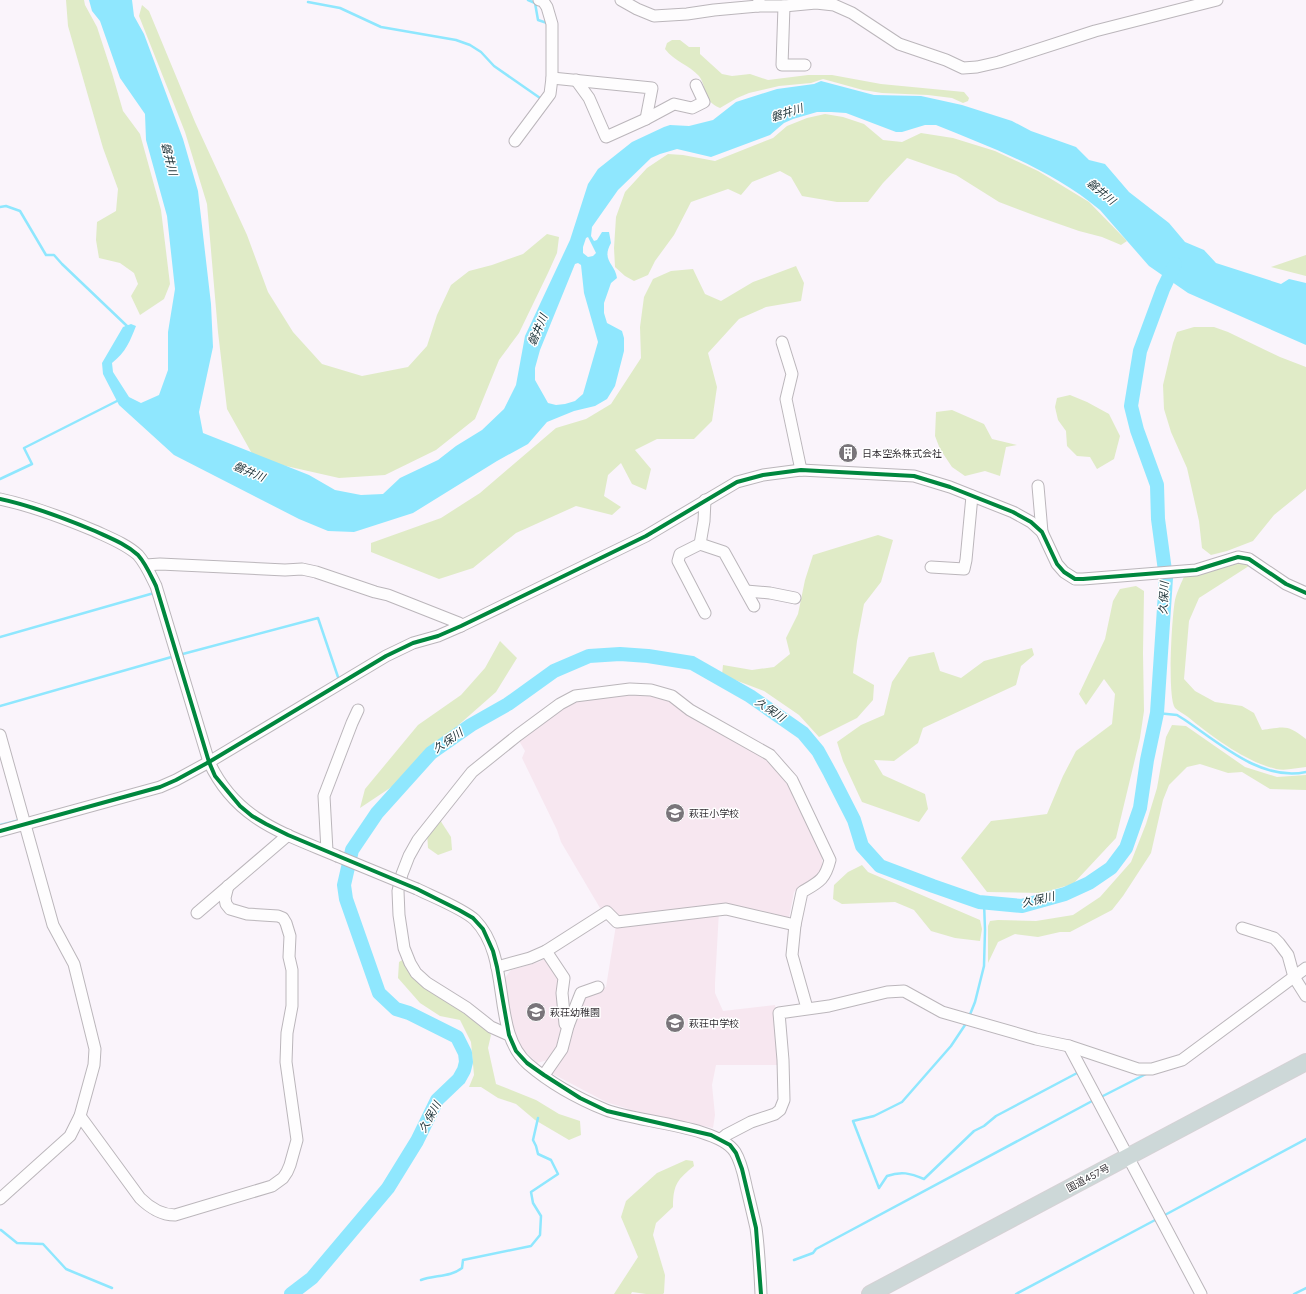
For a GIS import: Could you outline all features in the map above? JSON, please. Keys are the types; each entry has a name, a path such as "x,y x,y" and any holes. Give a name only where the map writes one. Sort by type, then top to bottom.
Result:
{"highway":[{"name":"国道457号","path":"870,1294 1306,1062"}],"street":[{"path":"514,141 550,94 552,78 552,24 547,7 543,1 539,0"},
{"path":"621,0 654,16 687,14 758,3 784,6 816,3 834,5 852,13 899,44 946,60 963,68 977,67 999,62 1094,31 1217,0"},
{"path":"784,6 782,65 805,65"},
{"path":"552,78 652,88 646,119"},
{"path":"576,80 589,98 606,137 646,119 674,104 692,108 704,102 696,85"},
{"path":"782,342 792,374 786,399 801,470"},
{"path":"0,831 160,786 176,780 412,642 438,636 462,626 646,536 738,482 763,475 801,470 914,476 1013,512 1031,522 1042,532"},
{"path":"1038,486 1042,532 1057,564 1064,572 1075,579 1196,570 1238,557 1248,558 1286,584 1306,592"},
{"path":"931,567 964,569 972,496"},
{"path":"0,498 25,504 51,513 120,542 137,555 146,565 156,586 209,762 216,776 240,806 252,816 266,824 332,854 417,888 474,918 488,938 497,967 509,1035 516,1052 527,1063 544,1076 580,1098 607,1110 711,1135 730,1145 736,1153 742,1169 756,1228 761,1294"},
{"path":"700,544 706,500"},
{"path":"705,613 678,561 680,554 700,544 724,552 754,606"},
{"path":"146,565 160,564 302,570 316,572 388,595 459,623 462,626"},
{"path":"746,592 770,592 795,598"},
{"path":"509,1035 491,1027 467,1008 427,983 416,972 404,948 399,915 398,890 402,874 409,856 418,840 472,772 560,704 575,696 630,689 651,690 672,696 690,710 770,755 792,780 830,860 829,868 822,880 802,892 795,925 792,955 807,1008"},
{"path":"332,854 324,796 358,710"},
{"path":"0,735 53,926 74,964 95,1049 94,1065 80,1116 70,1136 0,1199"},
{"path":"197,913 288,835"},
{"path":"80,1116 140,1198 146,1204 168,1215 175,1216 272,1186 283,1178 290,1165 297,1140 286,1062 292,1006 292,970 288,957 290,936 283,918 278,916 247,914 230,909 226,904 228,886"},
{"path":"497,967 530,958 546,951 607,912 617,922 726,908 795,925"},
{"path":"1242,928 1274,938 1279,943 1288,955 1294,977 1306,996"},
{"path":"546,951 564,978 562,993 565,1024 568,1026"},
{"path":"721,1139 726,1134 751,1122 775,1114 780,1110 784,1100 783,1060 779,1013 829,1006 887,992 904,992 942,1012 1036,1039 1069,1046 1138,1069 1152,1069 1182,1060 1306,968"},
{"path":"544,1076 562,1049 568,1026 581,993 598,987"},
{"path":"1069,1046 1201,1294"}],"shaded area":[{"name":"萩荘小学校","path":"649,692 672,700 687,712 723,735 747,747 771,763 790,786 793,797 822,855 822,869 817,876 799,887 794,892 789,918 782,921 725,904 609,919 600,908 561,842 557,830 522,758 525,751 518,739 575,700"},
{"name":"萩荘中学校","path":"719,911 715,993 723,1011 775,1005 779,1035 780,1065 716,1065 712,1085 715,1115 713,1128 638,1112 606,1102 553,1074 553,1068 583,995 606,987 616,925"},
{"name":"萩荘幼稚園","path":"547,957 560,977 563,1028 557,1047 548,1060 537,1063 521,1048 515,1035 504,979 511,970 539,962"}],"green space":[{"path":"66,0 84,0 85,5 97,27 123,111 140,134 161,210 170,284 164,299 140,315 131,296 138,284 134,273 120,263 99,258 96,240 97,222 116,211 118,189 103,148 68,26"},
{"path":"142,5 149,11 195,122 247,235 268,292 293,332 322,364 362,376 408,367 427,346 437,315 451,285 469,271 523,254 547,234 559,237 557,253 548,273 519,333 499,360 475,419 436,450 385,475 339,478 255,459 227,409 218,332 207,204 185,132 139,16"},
{"path":"672,40 680,40 689,47 700,47 700,54 722,74 732,76 750,74 768,80 808,75 832,75 881,84 964,92 969,98 968,101 963,103 952,98 928,95 882,93 863,90 823,79 811,83 779,86 749,93 720,108 714,105 707,98 702,80 699,76 673,57 665,49 667,43"},
{"path":"825,114 843,117 864,124 883,140 902,142 921,133 953,138 995,151 1038,171 1089,202 1127,241 1121,245 1102,237 1079,231 1036,216 999,202 956,175 907,158 883,183 868,202 837,202 802,196 791,177 780,171 752,182 741,195 728,189 691,202 674,235 655,261 648,275 634,281 625,276 615,267 614,248 616,217 625,192 647,168 668,154 683,155 715,161 773,138 787,126 807,118"},
{"path":"1306,255 1306,276 1271,267"},
{"path":"796,266 804,283 801,301 766,307 739,319 708,353 717,387 712,421 694,439 657,439 635,450 651,469 646,490 632,484 621,463 608,475 604,496 621,507 612,515 576,506 516,533 473,568 439,579 371,552 371,543 441,518 480,493 556,428 586,419 611,404 641,358 640,327 644,297 653,279 671,271 693,269 705,294 721,301 753,282"},
{"path":"1194,327 1214,327 1228,332 1280,357 1306,367 1306,489 1274,515 1253,541 1227,551 1211,555 1202,548 1199,521 1187,468 1171,432 1164,409 1163,385 1177,332"},
{"path":"1070,395 1109,414 1120,436 1114,459 1097,469 1090,457 1077,456 1067,446 1066,431 1058,420 1055,407 1057,398"},
{"path":"952,410 984,424 992,439 1017,445 1006,447 1000,476 985,471 965,476 952,467 940,449 935,436 936,412"},
{"path":"878,535 893,540 881,582 864,604 853,673 874,685 873,700 857,718 819,737 799,715 764,691 722,675 723,665 752,670 774,667 790,654 786,638 798,614 805,580 813,555"},
{"path":"1240,559 1252,564 1199,598 1189,621 1184,679 1195,691 1215,702 1242,706 1254,713 1262,730 1286,728 1300,734 1306,739 1306,767 1280,770 1253,761 1229,748 1175,708 1171,689 1171,656 1174,608 1178,590 1185,574"},
{"path":"1136,586 1144,591 1144,711 1140,738 1116,838 1073,884 1041,893 987,892 961,858 991,821 1047,814 1063,776 1076,751 1112,724 1115,694 1104,679 1086,705 1079,694 1105,639 1113,601 1120,589"},
{"path":"500,641 517,658 496,692 454,729 399,782 360,808 365,789 418,725 461,695 485,668"},
{"path":"1032,648 1034,655 1021,666 1016,685 923,728 918,743 894,761 874,760 883,775 925,794 928,809 919,822 862,802 843,761 837,742 861,725 884,715 892,682 909,657 934,652 940,671 961,678 984,661"},
{"path":"1172,725 1186,726 1245,767 1277,777 1306,775 1306,790 1270,789 1242,772 1228,773 1200,764 1187,767 1169,785 1163,800 1151,853 1112,910 1070,932 1060,932 1038,937 1015,934 998,942 988,963 988,926 990,921 1036,921 1073,915 1100,897 1131,862 1146,824 1157,788 1166,737"},
{"path":"440,820 451,837 452,850 438,855 428,848 427,833"},
{"path":"862,865 868,872 980,920 982,929 980,941 955,938 931,931 914,910 895,902 842,904 833,899 834,885 848,872"},
{"path":"404,959 483,1025 491,1035 488,1048 496,1084 536,1100 559,1114 580,1121 581,1135 569,1140 535,1120 516,1104 498,1098 481,1087 469,1087 474,1075 471,1042 460,1020 440,1016 420,1003 398,978 399,962"},
{"path":"686,1160 693,1161 694,1166 680,1179 675,1187 673,1207 656,1223 653,1235 665,1275 664,1293 646,1294 632,1292 631,1294 614,1294 638,1257 621,1217 626,1201 657,1173"}],"water":[{"name":"磐井川","path":"89,0 132,0 134,16 144,34 183,139 198,191 211,304 213,347 199,412 203,433 309,475 335,490 361,495 383,494 400,478 438,460 456,446 482,430 504,409 516,385 525,336 570,240 588,184 598,169 632,142 664,127 670,125 689,126 713,120 736,102 777,89 814,84 821,81 874,95 921,96 962,105 1012,121 1031,131 1076,147 1089,160 1105,164 1129,192 1169,223 1185,242 1204,250 1216,263 1281,284 1289,279 1306,283 1306,345 1188,293 1149,266 1100,210 1062,183 1021,161 936,125 925,125 902,132 896,132 846,113 817,112 793,119 784,123 770,135 711,157 677,149 660,154 651,158 618,190 592,227 591,236 594,241 597,240 602,232 609,232 611,243 607,254 617,278 611,283 604,303 604,313 607,323 622,331 624,338 624,351 615,386 607,399 595,406 574,411 547,422 528,444 497,461 413,513 354,532 328,531 299,519 174,455 119,405 103,374 102,363 123,327 131,324 136,326 124,350 112,363 113,372 129,397 141,403 159,395 168,370 168,332 175,289 167,216 146,140 145,114 120,78 100,21 92,11","holes":["588,237 596,253 593,256 588,257 583,253 583,247 586,238","578,263 581,265 584,293 598,342 583,394 575,401 556,405 548,403 535,380 535,368 540,350 575,264"]}],"waterway":[{"path":"528,0 535,3 538,20 547,23"},
{"path":"308,2 340,8 381,27 456,40 470,45 481,52 494,66 540,98"},
{"path":"0,207 6,206 20,211 46,255 54,255 127,326 126,328"},
{"name":"久保川","path":"291,1294 312,1278 388,1188 417,1141 437,1100 459,1079 466,1062 465,1053 457,1037 409,1013 396,1009 379,993 346,899 344,885 352,850 377,813 431,753 471,725 508,704 554,671 589,656 620,654 648,656 692,663 750,696 803,733 818,751 830,773 854,820 862,846 880,866 933,886 979,902 1022,906 1065,894 1089,883 1111,868 1126,848 1140,808 1147,760 1157,713 1166,578 1158,519 1157,485 1137,430 1131,406 1140,351 1163,289 1175,264"},
{"path":"0,479 32,464 24,448 119,400"},
{"path":"0,637 154,593"},
{"path":"179,655 318,618 339,680"},
{"path":"0,706 175,656"},
{"path":"1157,713 1177,715 1227,749 1257,766 1290,774 1306,772"},
{"path":"0,825 20,820"},
{"path":"969,1017 975,1002 984,966 984,902"},
{"path":"967,1022 951,1046 902,1102 874,1116 853,1121 879,1188 887,1176 892,1174 906,1173 924,1179 974,1131 984,1126 996,1116 1079,1072"},
{"path":"1101,1097 1146,1074"},
{"path":"794,1260 813,1253 816,1249 1094,1100"},
{"path":"421,1280 458,1271 462,1268 463,1260 531,1246 540,1235 541,1216 533,1203 531,1192 558,1174 551,1160 538,1154 533,1140 538,1118"},
{"path":"1163,1216 1306,1139"},
{"path":"1016,1294 1157,1219"},
{"path":"0,1230 17,1243 43,1244 66,1269 112,1288"},
{"path":"1294,1294 1306,1288"}],"cycle path":[{"path":"0,831 160,787 176,780 209,762 386,656 413,643 438,636 461,626 646,536 737,482 763,475 801,470 914,476 950,487 1013,512 1031,522 1042,532 1057,564 1064,572 1075,579 1196,570 1238,557 1249,559 1286,584 1306,593"},
{"path":"0,499 36,509 83,526 118,542 138,555 146,566 156,586 209,762 215,776 240,806 252,816 266,824 288,835 417,889 473,918 483,929 493,951 509,1035 516,1051 527,1063 580,1098 607,1111 711,1135 730,1145 736,1153 742,1169 756,1228 761,1294"}],"place":[{"name":"日本空糸株式会社","path":"848,453"},
{"name":"萩荘小学校","path":"675,813"},
{"name":"萩荘幼稚園","path":"536,1012"},
{"name":"萩荘中学校","path":"675,1023"}]}
